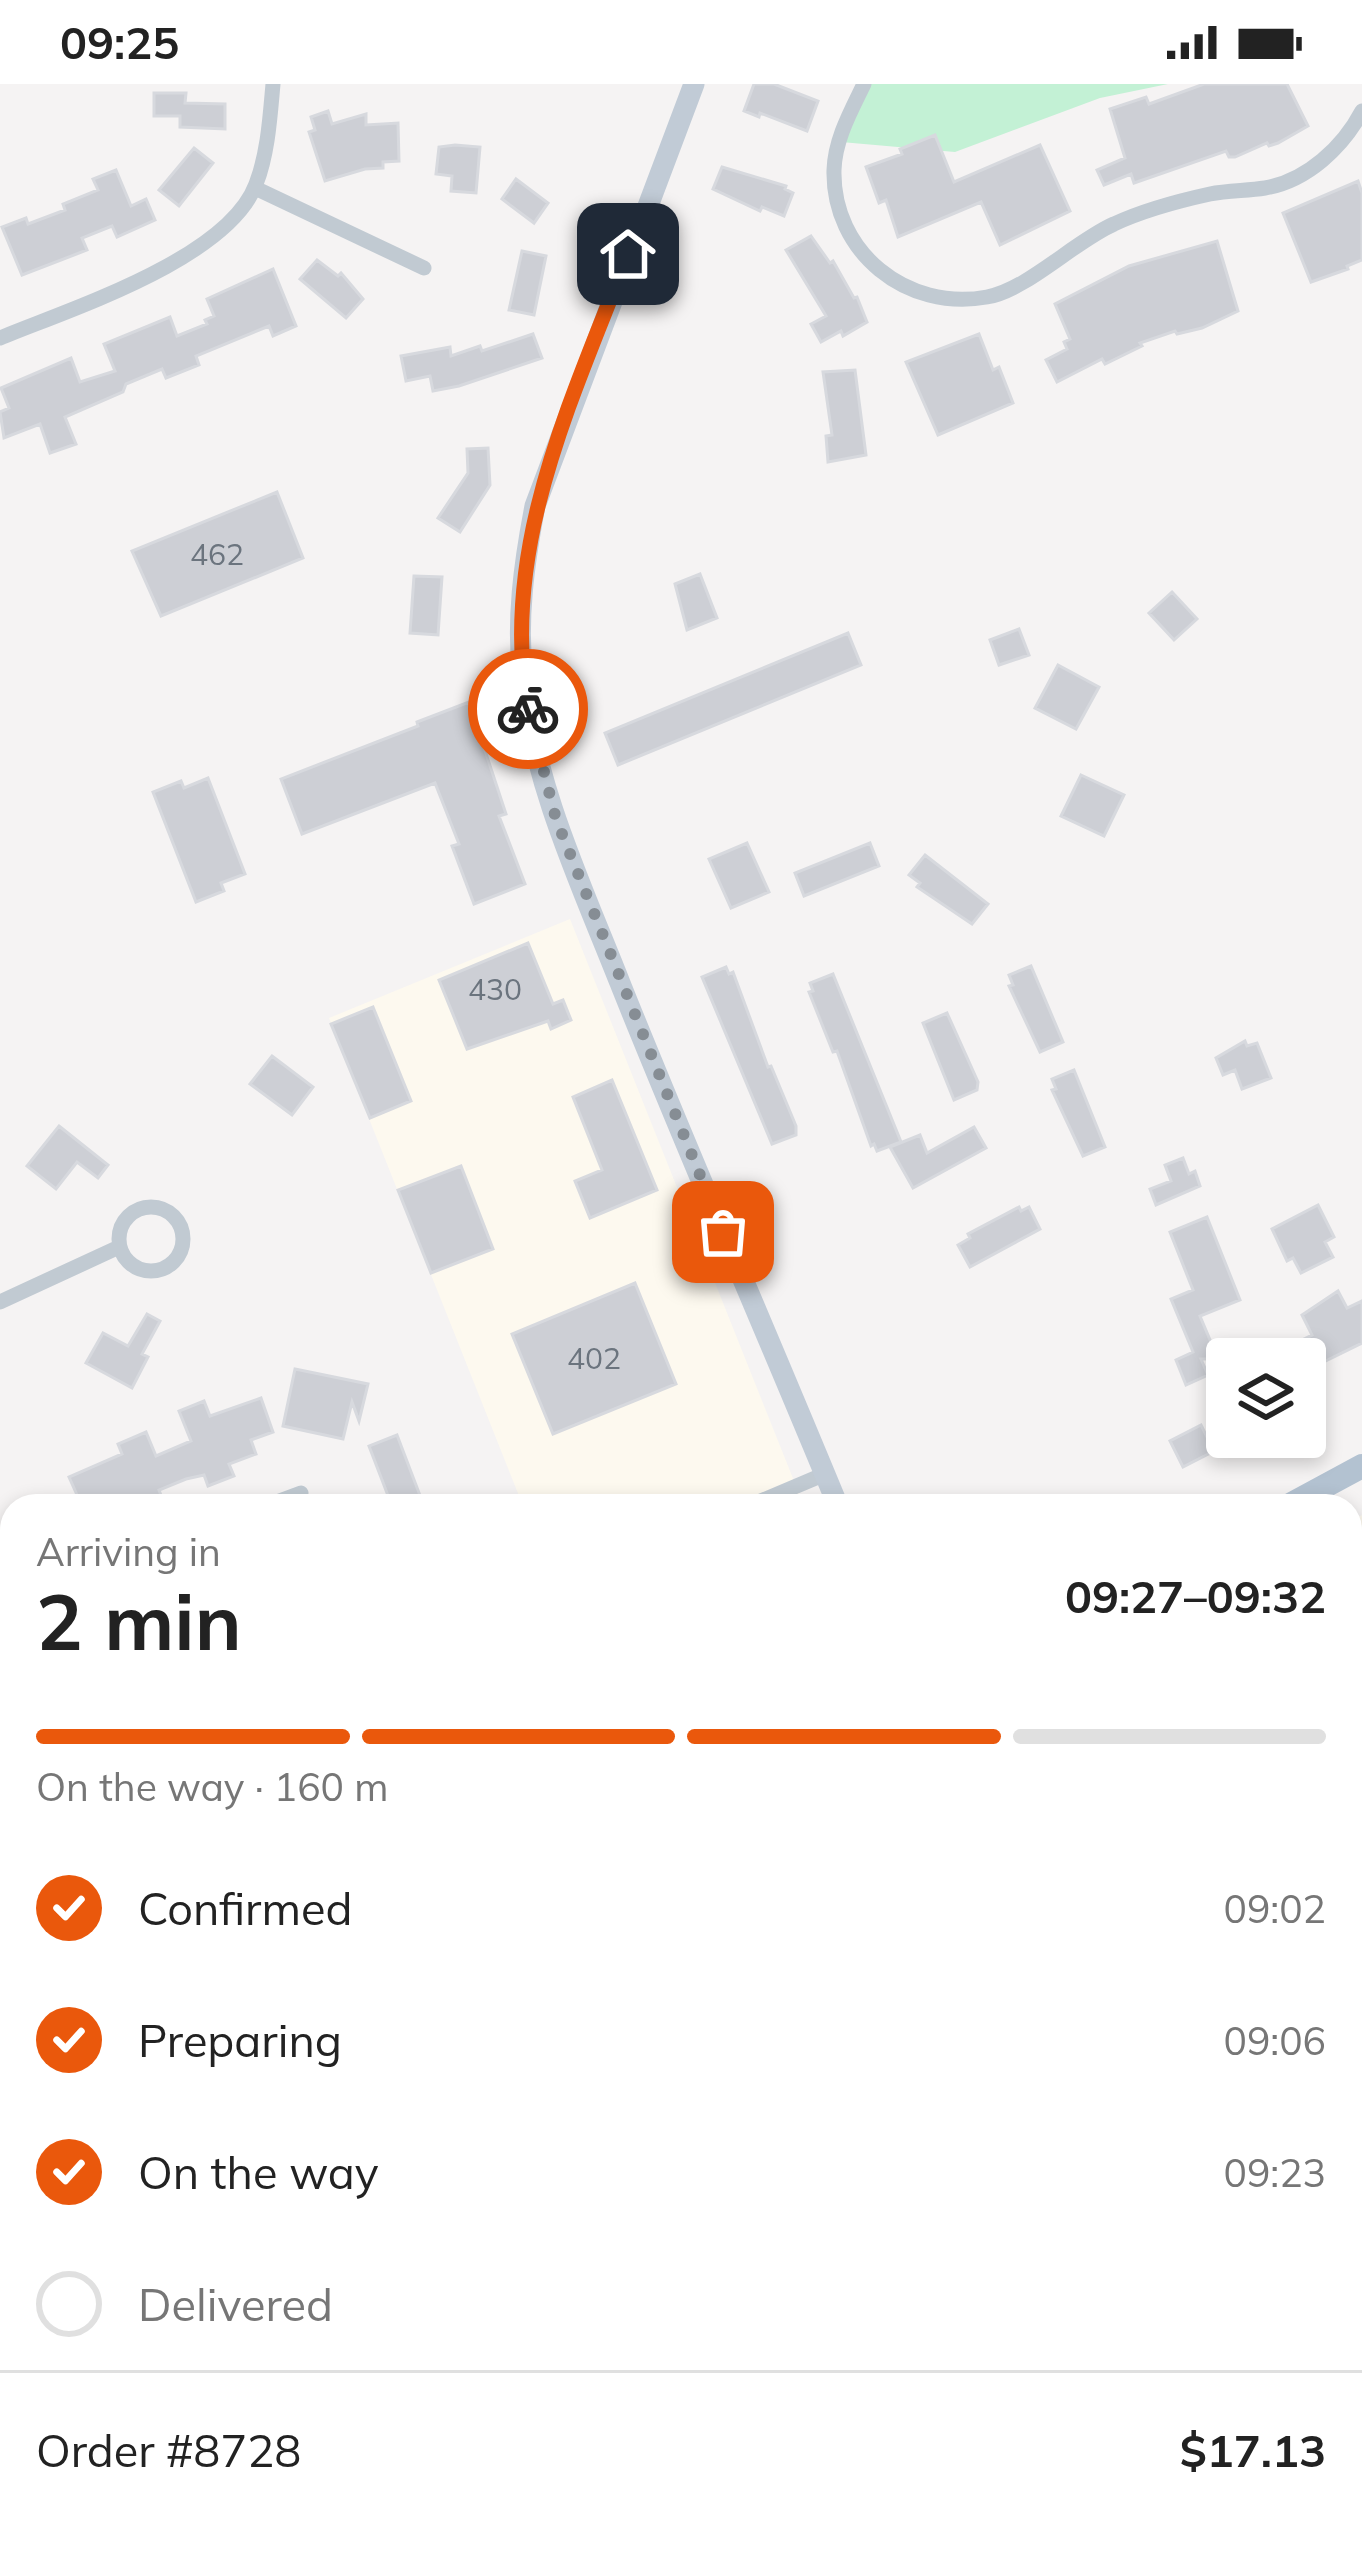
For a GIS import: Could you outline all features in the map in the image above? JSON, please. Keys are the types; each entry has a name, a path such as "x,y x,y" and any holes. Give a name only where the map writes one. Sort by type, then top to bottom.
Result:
{"main road":[{"path":"694,84 535,506 522,576 523,681 556,819 833,1494"},
{"path":"1310,1494 1362,1466"}],"street":[{"path":"0,338 160,272 226,225 256,188 273,84"},
{"path":"864,84 838,139 834,169 845,227 860,254 878,270 915,292 945,299 991,297 1112,224 1214,193 1270,187 1312,169 1350,134 1362,111"},
{"path":"256,188 424,268"},
{"path":"145,1207 166,1210 183,1236 178,1256 161,1270 131,1265 119,1247 126,1218 145,1207"},
{"path":"0,1302 119,1247"},
{"path":"778,1494 825,1474"},
{"path":"296,1494 301,1492"}],"shaded area":[{"path":"570,919 799,1494 518,1494 329,1018"}],"green space":[{"path":"869,84 1168,84 1100,98 955,152 841,142"}],"building":[{"path":"754,84 774,84 818,101 807,131 744,111"},
{"path":"1204,84 1287,84 1308,126 1278,143 1235,157 1226,151 1134,183 1131,174 1104,185 1097,170 1125,158 1110,109 1146,97 1149,104"},
{"path":"154,93 186,93 185,103 225,104 225,129 180,127 180,116 154,116"},
{"path":"328,111 332,124 366,114 366,125 398,123 399,161 325,181 309,132 315,130 311,117"},
{"path":"935,135 954,182 1040,145 1070,211 1000,245 981,202 898,237 886,200 879,203 866,167"},
{"path":"439,147 480,147 476,193 451,191 452,176 436,174"},
{"path":"194,148 213,163 179,206 159,190"},
{"path":"722,167 786,186 793,193 784,216 762,207 760,211 713,189"},
{"path":"116,170 131,206 146,199 155,220 117,237 112,226 82,238 87,250 22,275 2,227 26,218 28,224 65,210 63,204 98,190 93,179"},
{"path":"516,179 548,203 534,223 502,199"},
{"path":"1358,181 1362,260 1311,282 1283,213"},
{"path":"811,236 857,297 867,322 821,342 811,324 826,316 786,250"},
{"path":"1217,241 1238,311 1202,328 1140,343 1142,346 1105,364 1102,359 1057,382 1046,360 1067,349 1064,342 1070,339 1055,304 1129,266"},
{"path":"522,251 546,256 534,315 509,310"},
{"path":"317,260 338,276 341,273 363,299 346,318 300,279"},
{"path":"273,269 296,326 273,336 269,326 196,356 199,365 166,378 162,369 126,384 123,392 65,417 76,444 50,453 40,424 4,438 0,412 9,408 1,388 71,358 80,382 115,371 104,344 170,317 177,336 207,324 205,320 214,316 207,299"},
{"path":"533,334 542,358 433,391 430,376 406,381 401,356 450,347 451,356 480,346 482,351"},
{"path":"979,334 1013,403 938,435 906,362"},
{"path":"855,370 866,455 828,462 826,436 832,435 823,372"},
{"path":"488,448 490,485 460,532 438,518 468,473 467,449"},
{"path":"277,492 303,558 161,616 132,551"},
{"path":"700,574 717,618 687,630 675,584"},
{"path":"414,576 442,577 438,635 410,633"},
{"path":"1172,592 1197,619 1174,640 1149,613"},
{"path":"1019,629 1029,655 999,665 990,640"},
{"path":"848,633 861,665 618,765 605,733"},
{"path":"1058,665 1099,687 1076,729 1035,708"},
{"path":"469,702 506,814 499,816 525,884 474,904 452,846 459,844 435,783 302,834 281,779"},
{"path":"1081,775 1124,795 1104,836 1061,816"},
{"path":"208,778 245,874 221,883 224,891 196,902 153,792 181,781 184,788"},
{"path":"747,843 769,892 731,908 709,859"},
{"path":"870,843 879,866 804,896 795,873"},
{"path":"925,855 988,904 972,924 917,887 920,883 909,875"},
{"path":"528,943 553,1004 563,1000 571,1020 551,1029 548,1021 467,1049 439,980"},
{"path":"1031,966 1063,1042 1040,1052 1009,986 1013,985 1009,975"},
{"path":"726,967 729,974 733,972 796,1126 796,1135 772,1144 702,977"},
{"path":"833,974 901,1142 877,1151 809,992 813,991 810,983"},
{"path":"373,1007 411,1101 370,1118 331,1024"},
{"path":"947,1013 978,1082 977,1090 954,1100 923,1023"},
{"path":"1245,1041 1247,1046 1257,1043 1271,1078 1242,1089 1235,1070 1223,1075 1216,1058"},
{"path":"272,1056 313,1087 292,1115 250,1084"},
{"path":"1074,1070 1105,1147 1083,1156 1052,1090 1056,1089 1052,1079"},
{"path":"612,1080 657,1190 590,1218 575,1181 602,1170 573,1097"},
{"path":"59,1126 108,1165 98,1178 77,1162 56,1189 27,1166"},
{"path":"974,1127 986,1148 913,1188 890,1147 920,1135 927,1153"},
{"path":"1183,1158 1200,1186 1156,1205 1150,1189 1171,1181 1165,1165"},
{"path":"461,1166 493,1249 431,1273 398,1190"},
{"path":"1318,1205 1334,1237 1325,1242 1333,1257 1301,1273 1293,1258 1287,1261 1272,1229"},
{"path":"1019,1207 1021,1211 1029,1207 1040,1229 970,1267 958,1245 970,1238 968,1234"},
{"path":"1207,1217 1240,1300 1200,1316 1209,1338 1206,1359 1201,1359 1206,1376 1186,1385 1176,1360 1193,1352 1171,1299 1193,1290 1170,1232"},
{"path":"635,1283 676,1384 553,1434 512,1334"},
{"path":"1338,1291 1347,1308 1362,1301 1362,1343 1326,1361 1326,1338 1306,1338 1312,1335 1302,1315"},
{"path":"147,1314 160,1321 142,1354 148,1357 132,1388 86,1363 103,1333 128,1346"},
{"path":"295,1369 368,1384 359,1421 352,1402 343,1439 283,1426"},
{"path":"261,1398 273,1432 251,1440 256,1454 229,1464 234,1476 208,1486 204,1475 159,1490 160,1494 77,1494 69,1477 122,1454 118,1444 146,1432 156,1456 191,1441 179,1411 204,1401 210,1416"},
{"path":"1201,1425 1206,1455 1183,1467 1170,1441"},
{"path":"397,1435 419,1494 387,1494 369,1446"}],"way so far":[{"path":"528,709 556,819 723,1232"}],"route":[{"path":"528,709 520,652 522,576 535,506 628,254"}]}
